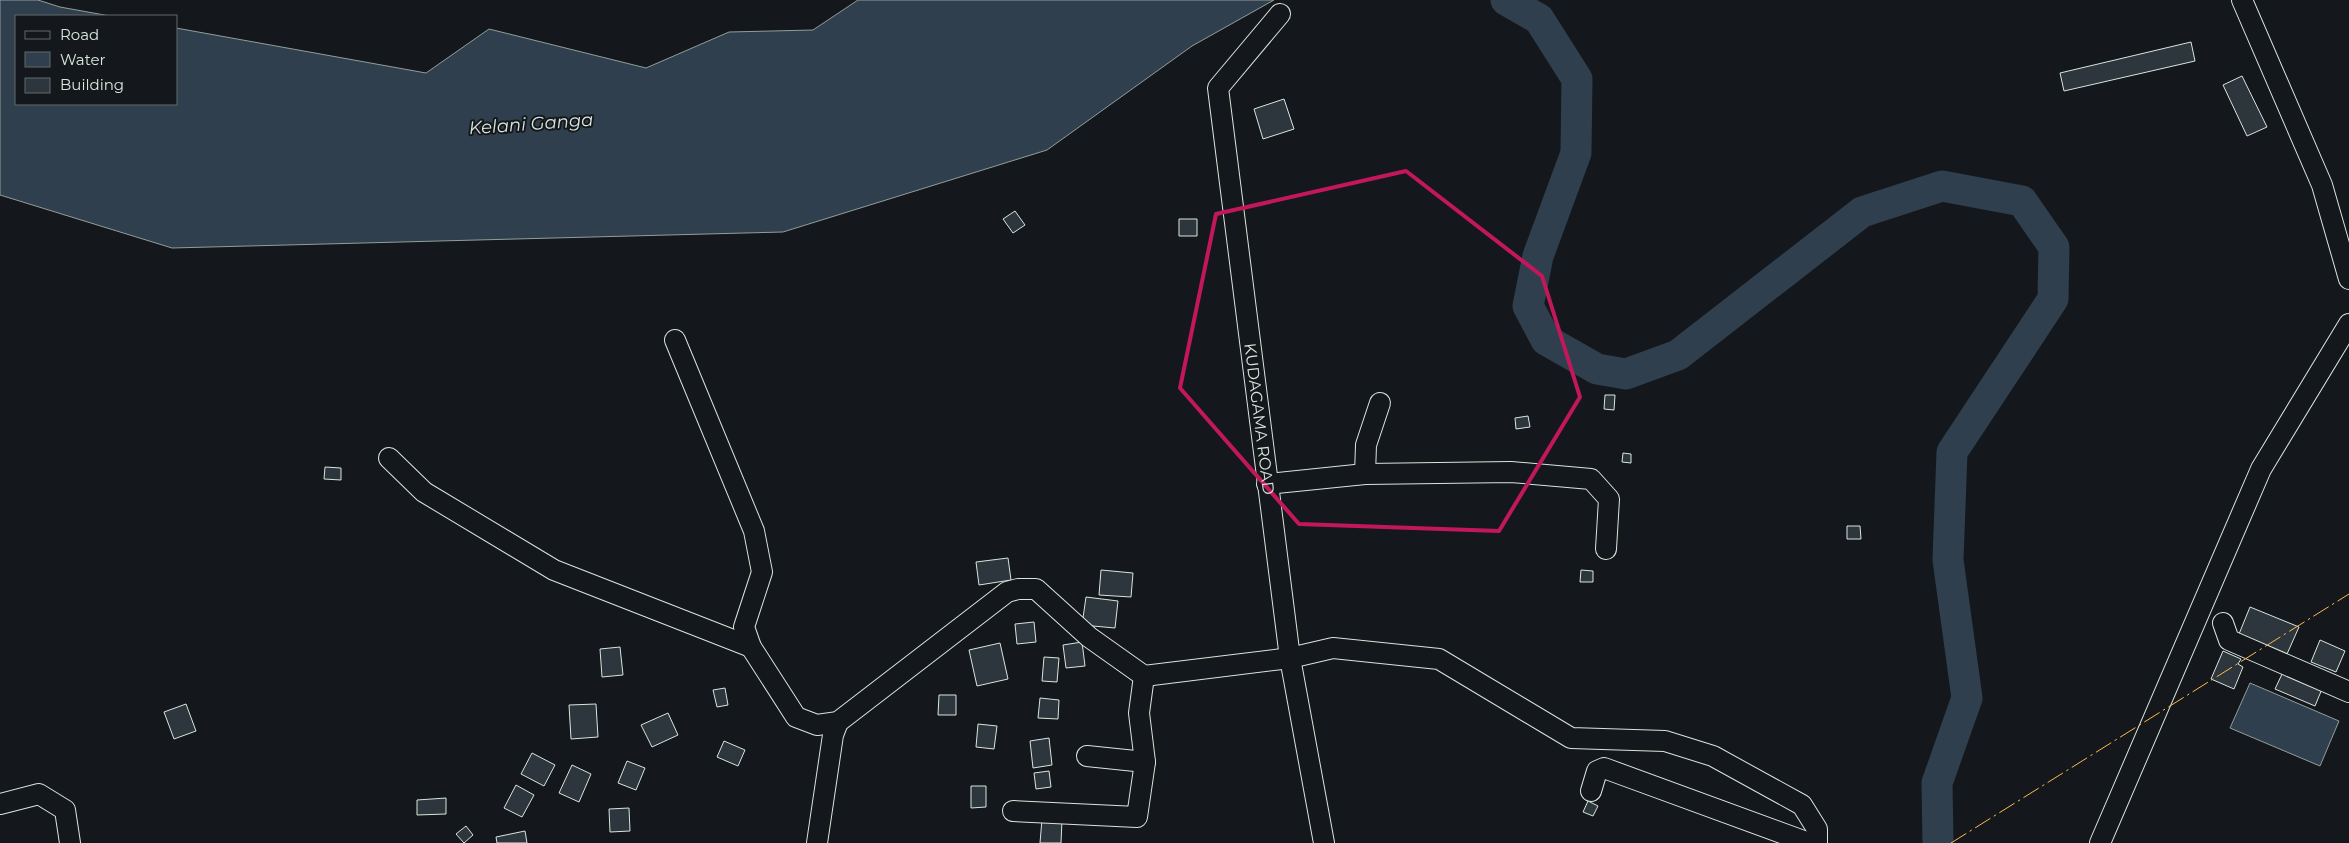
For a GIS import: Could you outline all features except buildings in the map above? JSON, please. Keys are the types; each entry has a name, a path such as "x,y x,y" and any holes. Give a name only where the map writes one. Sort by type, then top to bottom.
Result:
{"street":[{"path":"2242,0 2322,185 2349,279"},
{"name":"KUDAGAMA ROAD","path":"1280,14 1218,88 1290,658 1324,843"},
{"path":"2100,843 2261,469 2349,324"},
{"path":"674,340 754,531 762,572 744,627 752,647 796,716 817,725 838,722 1007,592 1018,589 1036,589 1089,637 1144,676 1290,658 1333,648 1439,658 1571,738 1665,741 1713,756 1802,805 1817,830 1817,843"},
{"path":"1365,474 1366,445 1380,403"},
{"path":"388,458 424,492 554,570 752,647"},
{"path":"1267,484 1365,474 1511,472 1591,480 1609,499 1606,549"},
{"path":"2223,623 2228,640 2349,692"},
{"path":"1013,811 1137,818 1145,762 1139,713 1144,676"},
{"path":"817,843 833,735 838,722"},
{"path":"1088,756 1145,762"},
{"path":"1591,791 1597,771 1604,768 1809,843"},
{"path":"0,804 39,794 65,810 70,843"}],"highlighted area":[{"path":"1406,171 1542,276 1580,397 1499,531 1299,524 1180,388 1216,214"}],"water":[{"name":"Kelani Ganga","path":"0,0 38,0 60,7 104,15 15,15 15,105 178,105 178,28 426,73 489,29 646,68 729,32 813,30 858,0 1274,0 1192,46 1047,150 783,232 172,248 0,195"},
{"path":"2250,683 2339,721 2320,766 2230,728"}],"waterway":[{"path":"1506,0 1539,19 1577,79 1576,153 1538,256 1528,306 1546,340 1597,369 1626,374 1678,355 1862,212 1942,186 2022,201 2054,247 2053,299 1952,452 1948,560 1967,698 1937,783 1938,843"}],"power":[{"path":"1951,843 2349,594"}]}
